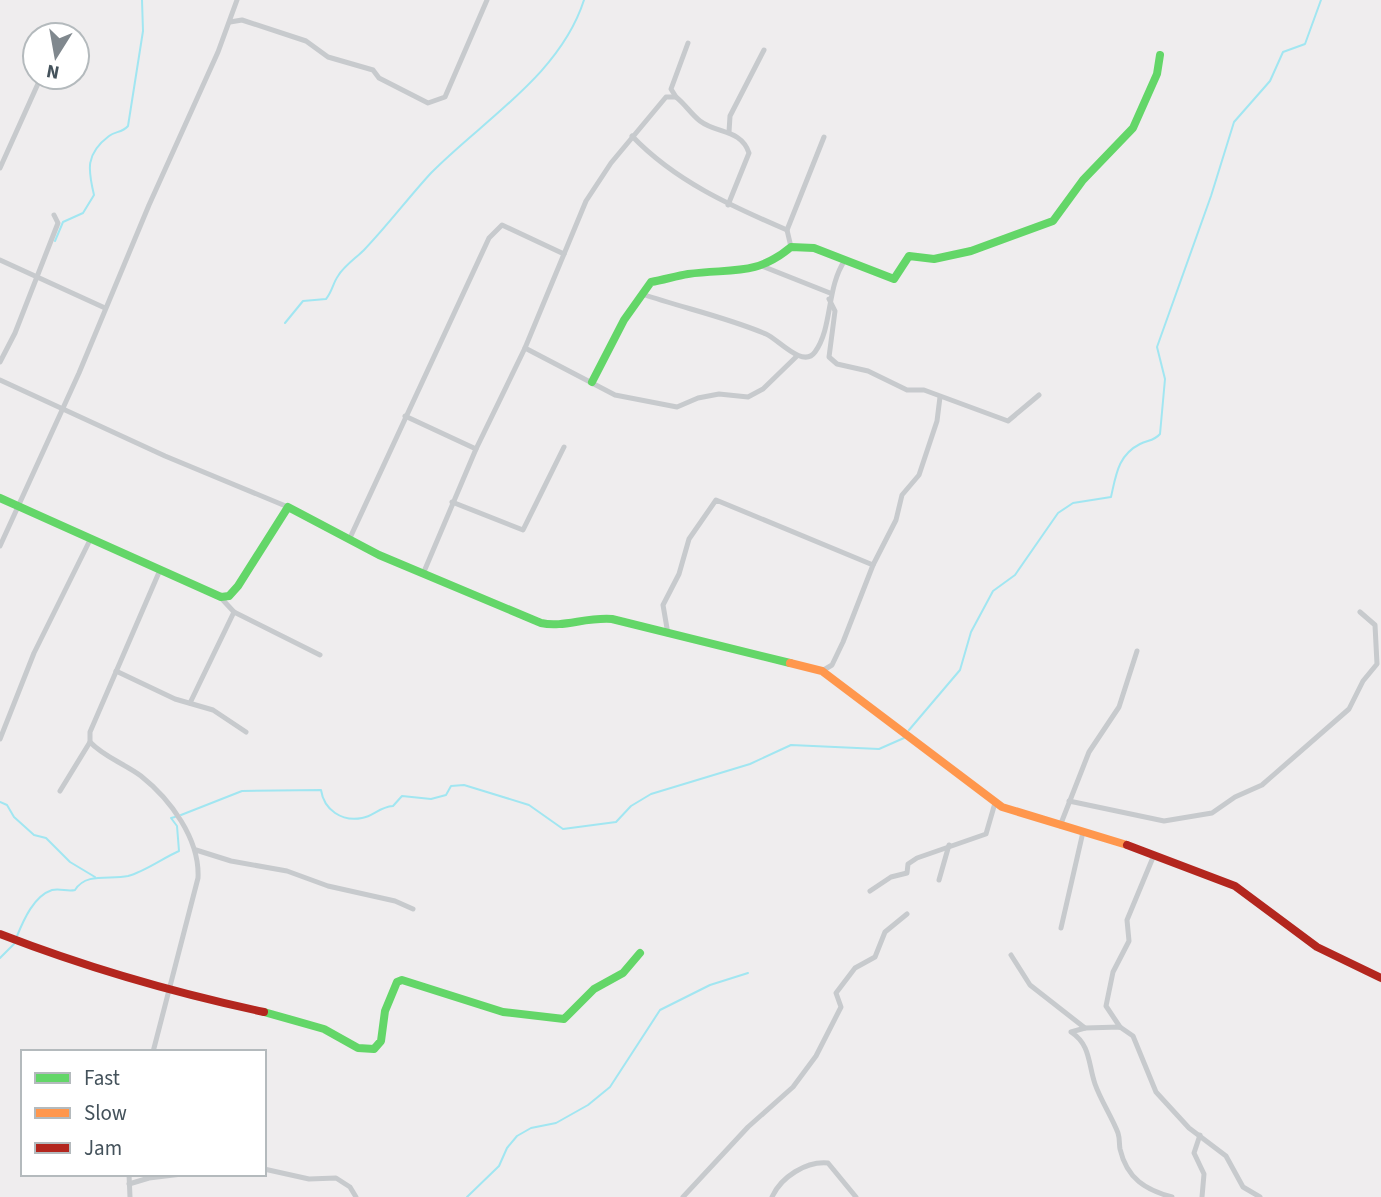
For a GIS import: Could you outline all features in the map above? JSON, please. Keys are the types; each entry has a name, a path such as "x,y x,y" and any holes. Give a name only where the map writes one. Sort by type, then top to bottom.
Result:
{"street":[{"path":"0,545 63,407 230,22 237,0"},
{"path":"230,22 242,20 306,41 328,57 373,71 379,78 428,103 445,97 486,0"},
{"path":"423,574 452,502 525,348 586,201 632,136 666,97 688,43"},
{"path":"729,132 730,116 764,50"},
{"path":"592,382 624,320 651,282 688,274 744,273 762,266 790,247 814,248 894,279 909,256 934,259 971,251 1053,221 1083,180 1113,152 1133,128 1157,74 1160,55"},
{"path":"671,89 700,121 729,132 746,144 749,153 728,205"},
{"path":"0,168 35,91"},
{"path":"666,97 676,97"},
{"path":"632,136 668,170 728,205 787,230"},
{"path":"790,247 787,230 824,137"},
{"path":"0,362 15,333 58,223 54,215"},
{"path":"349,540 459,298 498,226 502,225 564,254"},
{"path":"0,260 105,308"},
{"path":"525,348 615,395 677,407 698,398 719,394 748,397 763,389 797,356 814,354 822,337 830,296 845,260"},
{"path":"762,266 830,296 835,311 829,357 832,361 868,371 906,390 924,390 1008,422 1039,395"},
{"path":"642,294 769,335 797,356"},
{"path":"0,380 165,456 288,507 349,540 423,574 554,626 590,617 612,619 822,671 904,730 995,803 1154,856 1169,858 1236,886 1317,947 1381,978"},
{"path":"822,671 832,664 843,642 873,565 886,543 902,495 919,475 937,421 940,397"},
{"path":"405,416 476,449"},
{"path":"452,502 523,530 564,447"},
{"path":"0,498 220,597 234,612 320,655"},
{"path":"668,634 663,605 679,574 689,540 716,500 873,565"},
{"path":"220,597 229,596 238,586 288,507"},
{"path":"0,738 34,653 91,538"},
{"path":"60,791 90,742 90,732 160,570"},
{"path":"190,703 234,612"},
{"path":"1069,801 1164,821 1212,813 1235,797 1271,780 1349,709 1363,681 1377,664 1376,625 1360,612"},
{"path":"1060,825 1088,752 1119,707 1137,651"},
{"path":"116,671 213,710 246,733"},
{"path":"90,742 141,776 177,816 196,850 198,878 154,1050"},
{"path":"870,891 891,877 907,873 908,864 917,858 986,834 995,803"},
{"path":"1061,928 1083,832"},
{"path":"939,880 948,845"},
{"path":"196,850 231,861 287,871 328,886 384,898 413,909"},
{"path":"1154,856 1127,920 1129,941 1113,972 1106,1006 1120,1027 1137,1042 1156,1092 1189,1128 1226,1156 1243,1187 1260,1197"},
{"path":"683,1197 748,1126 793,1087 832,1028 841,1007 836,993 855,968 875,957 885,932 907,914"},
{"path":"0,933 44,951 209,1000 324,1029 358,1048 368,1050 374,1049 380,1041 385,1011 397,982 402,980 528,1017 564,1019 594,989 623,973 640,953"},
{"path":"1010,955 1030,985 1085,1028"},
{"path":"1120,1027 1085,1028 1070,1032 1086,1047 1095,1086 1120,1137 1120,1148 1128,1169 1145,1188 1169,1197"},
{"path":"1200,1135 1194,1153 1204,1174 1202,1197"},
{"path":"772,1197 786,1180 817,1162 828,1163 856,1197"},
{"path":"266,1169 309,1179 336,1178 350,1186 356,1197"},
{"path":"129,1176 130,1197"},
{"path":"130,1184 165,1176"}],"waterway":[{"path":"55,241 63,222 83,213 94,195 90,163 96,149 109,136 128,126 143,31 142,0"},
{"path":"285,323 303,301 326,299 341,272 373,241 431,173 539,74 573,27 584,0"},
{"path":"909,730 960,670 971,632 993,591 1015,575 1058,513 1073,503 1111,497 1122,460 1140,444 1160,434 1165,379 1157,347 1211,196 1234,122 1270,81 1283,52 1305,44 1321,0"},
{"path":"181,815 242,791 321,790 330,809 341,816 355,819 393,806 402,796 431,799 446,795 451,786 464,785 529,805 563,829 616,822 631,806 651,794 750,764 791,745 879,749 904,738"},
{"path":"0,802 7,805 14,817 34,835 46,838 70,862 95,877"},
{"path":"17,936 30,909 46,893 52,890 75,890 80,884 92,879 128,876 179,851 177,826 171,818 175,817"},
{"path":"0,958 14,944"},
{"path":"467,1197 499,1166 507,1148 517,1136 531,1128 556,1123 588,1105 610,1087 660,1010 710,985 748,973"}],"traffic: fast":[{"path":"592,382 624,320 651,282 688,274 742,270 766,263 791,247 814,248 894,279 909,256 934,259 971,251 1053,221 1083,180 1133,128 1157,74 1160,55"},
{"path":"0,498 221,597 229,596 238,586 288,507 379,555 541,623 612,619 790,663"},
{"path":"264,1012 324,1029 358,1048 374,1049 381,1041 385,1011 397,982 402,980 503,1012 564,1019 594,989 623,973 640,953"}],"traffic: slow":[{"path":"790,663 822,671 1002,807 1127,845"}],"traffic: jam":[{"path":"1127,845 1235,886 1317,947 1381,978"},
{"path":"0,934 130,978 264,1012"}]}
